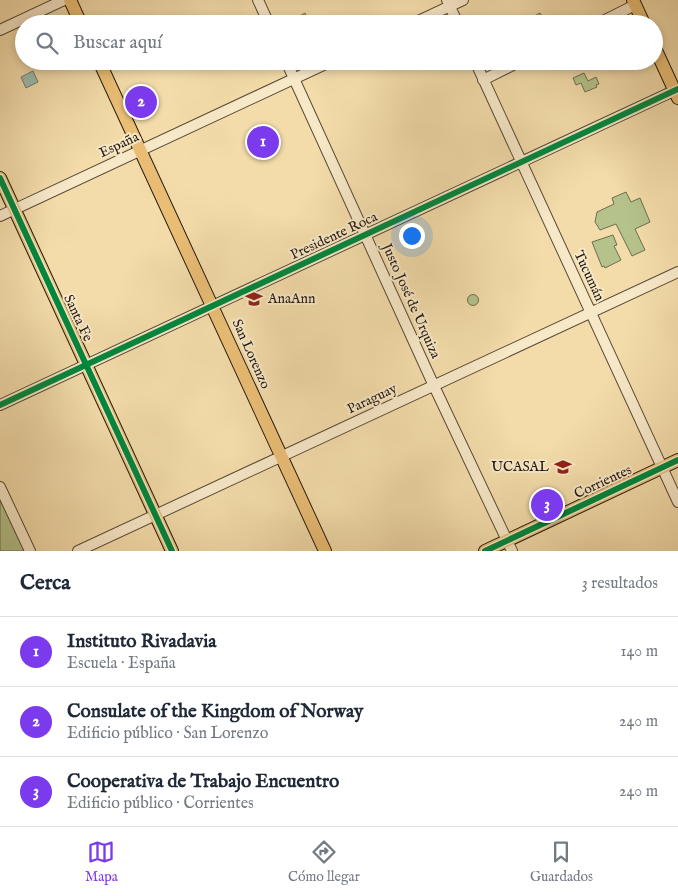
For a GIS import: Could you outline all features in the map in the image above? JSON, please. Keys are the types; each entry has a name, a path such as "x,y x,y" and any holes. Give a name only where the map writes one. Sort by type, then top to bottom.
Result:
{"main road":[{"path":"70,0 77,15"},
{"path":"634,2 640,15"},
{"path":"663,64 677,92"},
{"name":"San Lorenzo","path":"103,70 325,551"},
{"name":"Santa Fe","path":"0,178 172,551"},
{"name":"Corrientes","path":"485,551 510,546 678,460"}],"street":[{"path":"32,15 64,0"},
{"path":"258,0 265,15"},
{"path":"427,15 448,3 463,0"},
{"path":"612,15 634,2"},
{"path":"448,3 454,15"},
{"path":"0,30 15,23"},
{"name":"Justo José de Urquiza","path":"290,70 434,386 510,546"},
{"name":"España","path":"0,216 313,70"},
{"name":"Tucumán","path":"479,70 678,502"},
{"path":"483,80 503,70"},
{"name":"Presidente Roca","path":"0,405 521,162 677,92"},
{"name":"Paraguay","path":"78,551 678,272"},
{"path":"0,487 30,551"}],"green space":[{"path":"584,73 588,81 596,77 599,84 596,85 597,87 585,92 581,83 576,85 573,78"},
{"path":"626,192 631,202 640,198 650,222 635,229 645,250 632,256 616,224 600,230 595,222 597,212 614,204 612,198"},
{"path":"613,235 617,245 614,246 621,260 605,268 604,266 602,267 592,242"},
{"path":"473,294 479,300 473,306 467,300"},
{"path":"0,487 30,551 0,551"}],"shaded area":[{"path":"33,71 38,82 26,88 21,77"}],"cycle path":[{"path":"0,405 678,89"},
{"path":"0,178 172,551"},
{"path":"485,551 678,460"}],"place":[{"name":"Consulate of the Kingdom of Norway","path":"141,102"},
{"name":"Instituto Rivadavia","path":"263,142"},
{"name":"AnaAnn","path":"254,299"},
{"name":"UCASAL","path":"563,467"},
{"name":"Cooperativa de Trabajo Encuentro","path":"547,505"}]}
